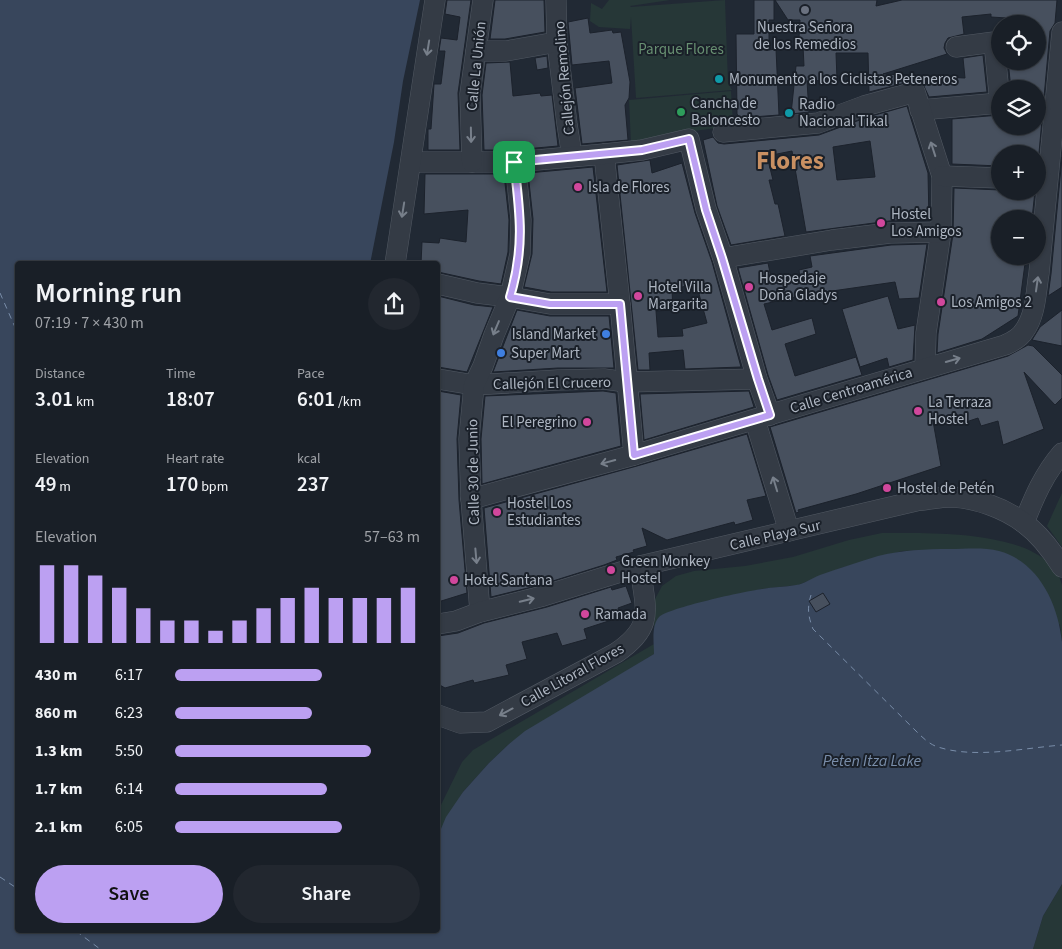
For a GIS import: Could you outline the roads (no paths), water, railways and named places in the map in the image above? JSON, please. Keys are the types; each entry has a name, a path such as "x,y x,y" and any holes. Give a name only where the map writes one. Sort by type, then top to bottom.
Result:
{"street":[{"path":"395,261 435,0"},
{"name":"Calle La Unión","path":"472,162 470,94 483,0"},
{"name":"Callejón Remolino","path":"556,0 558,42 572,156"},
{"path":"1045,145 1047,103 1062,32"},
{"path":"476,51 506,51 558,42"},
{"path":"956,47 994,42 998,80"},
{"path":"918,101 942,176 941,232 926,334 925,368"},
{"path":"723,132 818,123 864,106 918,101 991,103"},
{"path":"411,162 514,162 642,150 689,139 706,210 758,379 763,417 789,531"},
{"path":"604,154 634,455"},
{"name":"Calle 30 de Junio","path":"480,612 471,498 469,438 474,385 510,297 520,254 521,220 514,162"},
{"path":"942,176 991,178"},
{"name":"Calle Centroamérica","path":"471,498 634,455 1005,345 1017,339 1025,331 1035,304 1042,200"},
{"path":"722,258 890,233 941,232"},
{"path":"440,284 477,293 550,304 620,304"},
{"name":"Callejón El Crucero","path":"440,379 474,385 604,379 626,382 758,379"},
{"path":"1024,523 1045,474 1062,454"},
{"name":"Calle Playa Sur","path":"440,624 543,596 640,566 916,502 950,497 977,500 1024,523 1053,554 1062,567"},
{"name":"Calle Litoral Flores","path":"440,716 460,723 487,722 616,653 631,643 641,630 646,616 640,566"}],"water":[{"name":"Peten Itza Lake","path":"0,0 420,0 403,81 394,142 371,261 15,261 15,933 440,933 440,831 446,817 463,792 489,763 525,731 654,654 653,640 656,621 665,613 725,596 799,584 827,572 887,554 923,550 981,549 999,551 1025,565 1044,586 1056,613 1062,642 1062,884 1043,916 1033,949 0,949"}],"place":[{"name":"Nuestra Señora de los Remedios","path":"805,10"},
{"name":"Monumento a los Ciclistas Peteneros","path":"719,79"},
{"name":"Cancha de Baloncesto","path":"681,112"},
{"name":"Radio Nacional Tikal","path":"789,113"},
{"name":"Isla de Flores","path":"578,187"},
{"name":"Hostel Los Amigos","path":"881,223"},
{"name":"Hospedaje Doña Gladys","path":"749,287"},
{"name":"Hotel Villa Margarita","path":"638,296"},
{"name":"Los Amigos 2","path":"941,302"},
{"name":"Island Market","path":"606,334"},
{"name":"Super Mart","path":"501,353"},
{"name":"La Terraza Hostel","path":"918,411"},
{"name":"El Peregrino","path":"587,422"},
{"name":"Hostel de Petén","path":"887,488"},
{"name":"Hostel Los Estudiantes","path":"497,512"},
{"name":"Green Monkey Hostel","path":"611,570"},
{"name":"Hotel Santana","path":"454,580"},
{"name":"Ramada","path":"585,614"}],"district":[{"name":"Flores","path":"790,160"}],"park label":[{"name":"Parque Flores","path":"681,49"}]}
